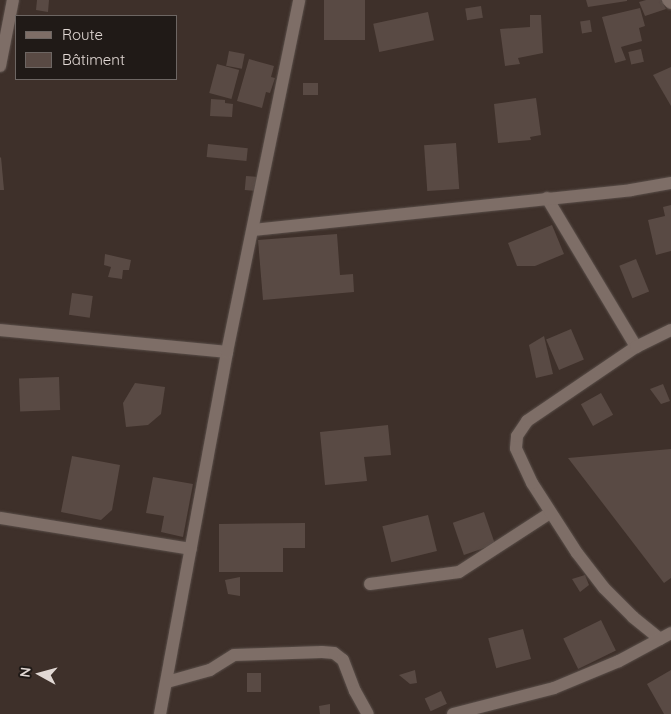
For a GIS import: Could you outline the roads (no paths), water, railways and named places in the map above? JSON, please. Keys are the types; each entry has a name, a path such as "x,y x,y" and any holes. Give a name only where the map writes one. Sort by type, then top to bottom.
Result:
{"street":[{"path":"0,66 13,0"},
{"path":"160,714 227,352 253,230 273,119 299,0"},
{"path":"668,0 671,3"},
{"path":"253,230 671,183"},
{"path":"547,198 636,347"},
{"path":"0,330 227,352"},
{"path":"665,636 633,617 604,588 550,514 521,462 516,448 517,436 526,421 636,347 671,330"},
{"path":"370,584 459,572 550,514"},
{"path":"0,518 191,549"},
{"path":"453,714 554,688 610,665 665,636"},
{"path":"167,682 210,670 234,655 334,653 342,660 355,691 368,714"}]}
